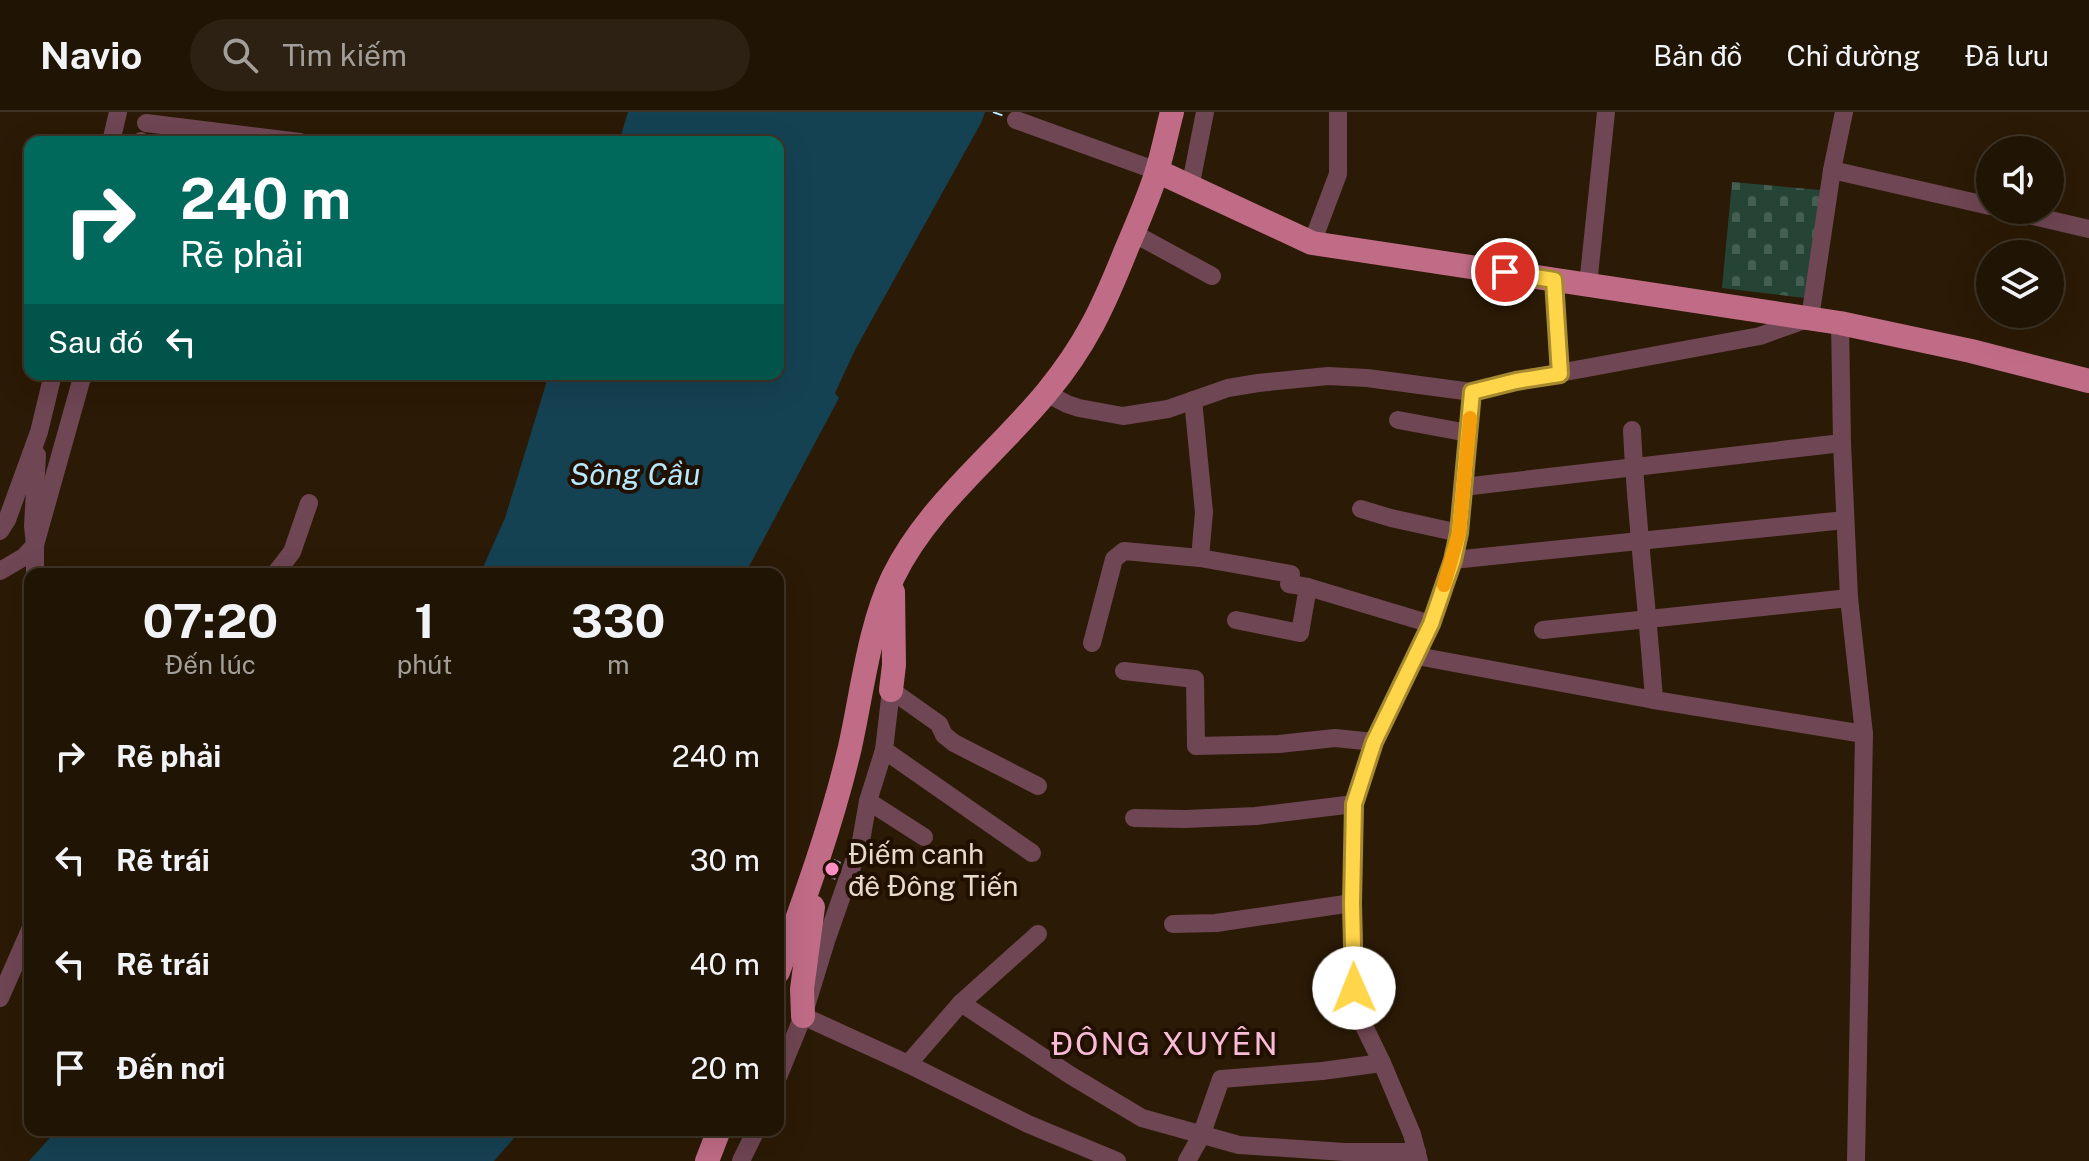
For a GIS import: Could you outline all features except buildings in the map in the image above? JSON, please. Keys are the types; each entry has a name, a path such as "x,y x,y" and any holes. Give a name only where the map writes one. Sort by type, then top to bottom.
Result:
{"main road":[{"path":"784,955 819,859 849,749 878,616 893,577 909,546 1046,393 1086,340 1105,301 1157,171 1172,112"},
{"path":"1157,171 1312,243 1840,323 1971,351 2089,381"},
{"path":"891,690 894,665 893,577"},
{"path":"803,1016 802,989 819,859"},
{"path":"707,1161 717,1136"}],"street":[{"path":"112,136 118,112"},
{"path":"1190,188 1205,112"},
{"path":"1312,243 1338,174 1338,112"},
{"path":"1588,285 1606,112"},
{"path":"1046,393 1079,408 1123,416 1168,409 1228,388 1328,376 1472,392 1760,336 1810,318 1844,112"},
{"path":"147,117 263,136"},
{"path":"1016,120 1157,171"},
{"path":"1832,170 1976,203"},
{"path":"2064,223 2089,229"},
{"path":"1133,233 1212,276"},
{"path":"1554,280 1560,374"},
{"path":"1840,323 1849,598 1864,734 1856,1161"},
{"path":"0,531 7,520 39,432 52,380"},
{"path":"0,571 24,557 35,545 82,380"},
{"path":"79,393 87,380"},
{"path":"961,1003 1142,1118 1239,1145 1418,1156 1412,1134 1358,1010 1354,988 1354,804 1374,742 1431,624 1453,560 1459,533 1472,392"},
{"path":"1193,400 1204,512 1200,558"},
{"path":"1398,420 1468,433"},
{"path":"1632,430 1654,700"},
{"path":"35,568 33,526 39,432"},
{"path":"1463,487 1842,443"},
{"path":"280,568 292,552 309,503"},
{"path":"1361,509 1459,533"},
{"path":"1453,560 1845,520"},
{"path":"1092,643 1114,559 1124,551 1200,558 1291,574 1289,584 1431,624"},
{"path":"1236,620 1300,633 1308,587"},
{"path":"1543,630 1849,598"},
{"path":"1417,656 1654,700 1864,734"},
{"path":"1124,671 1195,679 1196,746 1279,744 1335,738 1374,742"},
{"path":"784,1062 803,1016 861,841 868,801 884,750 891,690 939,724 949,739 1038,786"},
{"path":"884,750 1032,853"},
{"path":"868,801 924,837"},
{"path":"1134,818 1256,816 1354,804"},
{"path":"1173,924 1216,923 1352,903"},
{"path":"908,1064 961,1003 1038,934"},
{"path":"0,998 24,944"},
{"path":"803,1016 908,1064 1089,1156 1117,1161"},
{"path":"1187,1161 1201,1136 1221,1079 1382,1063"},
{"path":"741,1161 753,1136"}],"green space":[{"path":"1732,182 1821,190 1805,298 1722,288"}],"water":[{"name":"Sông Cầu","path":"628,112 985,112 855,350 835,393 839,398 748,568 483,568 505,518 547,380 784,380 784,136 621,136"},
{"path":"52,1136 516,1136 494,1161 29,1161"}],"ferry route":[{"path":"993,112 1007,117"}],"slow traffic":[{"path":"1444,585 1459,533 1470,418"}],"place":[{"name":"Điếm canh đê Đông Tiến","path":"832,869"}],"district":[{"name":"ĐÔNG XUYÊN","path":"1165,1043"}],"route":[{"path":"1354,988 1354,804 1374,742 1431,624 1453,560 1459,533 1472,392 1560,374 1554,280 1505,272"}]}
